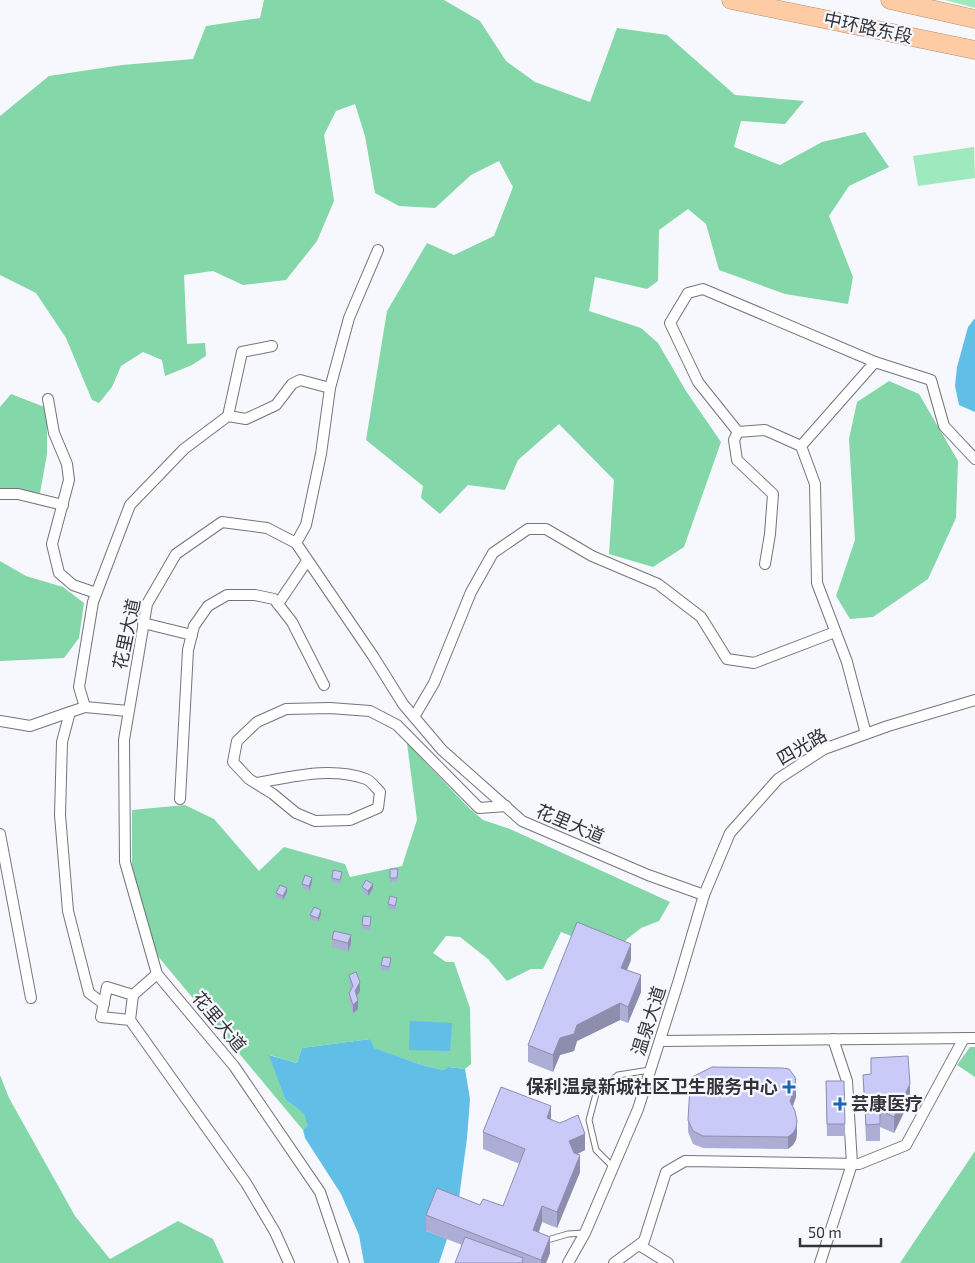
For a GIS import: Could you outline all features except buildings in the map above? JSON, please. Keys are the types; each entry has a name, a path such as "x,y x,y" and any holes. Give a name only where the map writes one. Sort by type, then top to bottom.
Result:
{"highway":[{"name":"中环路东段","path":"731,0 975,50"},
{"name":"中环路东段","path":"890,0 975,19"}],"street":[{"path":"296,544 306,526 321,454 330,388 349,318 378,250"},
{"path":"738,432 698,382 670,322 688,293 702,289 875,362 930,380 944,426 975,459"},
{"path":"85,707 79,686 93,602 130,505 184,449 228,416 242,352 272,346"},
{"path":"801,446 875,362"},
{"path":"228,416 246,418 276,405 292,384 300,380 330,388"},
{"path":"48,399 54,433 67,464 69,480 52,544 59,573 73,585 96,593"},
{"path":"738,432 765,430 801,446 815,484 817,583 847,662 866,734"},
{"path":"738,432 734,440 737,460 773,494 770,534 765,564"},
{"path":"0,494 18,494 63,505"},
{"name":"花里大道","path":"344,1263 320,1192 234,1066 157,974 125,862 124,740 128,711 146,604 176,554 222,522 267,528 296,544 403,704 442,750 522,821 648,875 704,895"},
{"path":"414,717 434,682 471,592 493,553 528,529 546,530 592,556 658,584 701,617 727,659 754,663 835,632"},
{"path":"278,604 307,561"},
{"path":"180,800 188,650 194,626 208,606 227,595 255,595 274,599 292,622 324,685"},
{"path":"143,623 192,635"},
{"name":"四光路","path":"704,895 730,833 778,779 824,750 888,726 975,700"},
{"path":"0,721 30,726 85,707 128,711"},
{"path":"256,783 306,774 342,774 368,779 380,792 378,808 350,820 315,821 296,813 273,794 256,783 250,779 233,762 237,741 257,722 286,709 330,708 370,711 397,725 479,808 506,806"},
{"path":"70,712 62,742 60,814 68,911 89,993 104,1004"},
{"path":"0,834 31,998"},
{"name":"温泉大道","path":"568,1263 585,1233 638,1109 704,895"},
{"path":"157,974 133,995 130,1020 246,1183 275,1232 288,1263"},
{"path":"130,1020 102,1017 106,987 133,995"},
{"path":"614,1263 644,1241 666,1172 685,1161 859,1164 906,1145 964,1038"},
{"path":"660,1041 975,1038"},
{"path":"820,1263 852,1164 847,1081 833,1039"},
{"path":"639,1245 668,1263"}],"lane":[{"path":"613,1167 596,1150 589,1120 596,1094 618,1075 651,1070"},
{"path":"541,1242 568,1234 585,1233"}],"green space":[{"path":"264,0 444,0 480,21 506,61 535,82 590,102 617,28 667,35 735,95 804,101 785,124 741,121 734,147 780,165 822,142 865,132 889,167 849,186 829,216 853,277 848,304 785,294 719,270 706,224 688,209 659,230 658,281 647,289 595,277 589,311 641,328 658,343 686,391 721,442 684,547 653,567 609,554 614,480 559,424 518,460 505,490 468,485 440,514 421,498 423,486 366,440 387,311 427,243 454,255 494,236 513,187 499,161 471,175 435,208 399,206 375,193 365,136 355,104 336,111 324,135 334,201 317,241 286,280 243,285 213,271 184,275 187,344 205,343 206,356 192,365 165,376 162,360 143,352 121,366 112,387 99,403 92,400 66,338 36,293 0,275 0,116 49,76 122,65 193,59 206,26 260,18"},
{"path":"945,0 975,0 975,8"},
{"path":"974,147 975,178 918,186 913,156"},
{"path":"889,381 919,394 958,461 956,518 928,579 873,617 850,619 836,596 855,540 849,439 857,402"},
{"path":"11,394 47,408 47,454 40,493 0,490 0,407"},
{"path":"0,561 26,576 63,587 84,603 79,638 64,658 0,661"},
{"path":"407,743 468,807 483,820 510,829 670,902 659,921 641,928 627,939 618,955 561,932 543,969 531,969 507,981 488,959 460,937 446,936 433,953 446,962 454,962 470,1008 471,1064 465,1069 450,1067 443,1070 422,1065 373,1048 370,1039 302,1048 297,1063 270,1055 285,1099 304,1114 309,1126 303,1130 156,954 132,869 132,810 185,805 214,819 259,871 284,847 345,864 350,877 402,866 417,820"},
{"path":"970,1047 975,1047 975,1077 957,1065"},
{"path":"0,1075 9,1098 75,1216 110,1259 178,1221 213,1239 224,1263 0,1263"},
{"path":"975,1151 975,1263 900,1263 906,1254"}],"water":[{"path":"975,318 975,412 959,405 955,386 957,367 968,327"},
{"path":"410,1021 452,1023 450,1051 409,1050"},
{"path":"370,1039 374,1048 422,1065 443,1070 449,1067 465,1069 470,1099 459,1198 426,1231 447,1239 439,1263 364,1263 359,1235 341,1194 305,1138 303,1130 308,1126 304,1114 285,1099 269,1055 297,1063 302,1048"}],"place":[{"name":"保利温泉新城社区卫生服务中心","path":"789,1087"},
{"name":"芸康医疗","path":"840,1104"}]}
